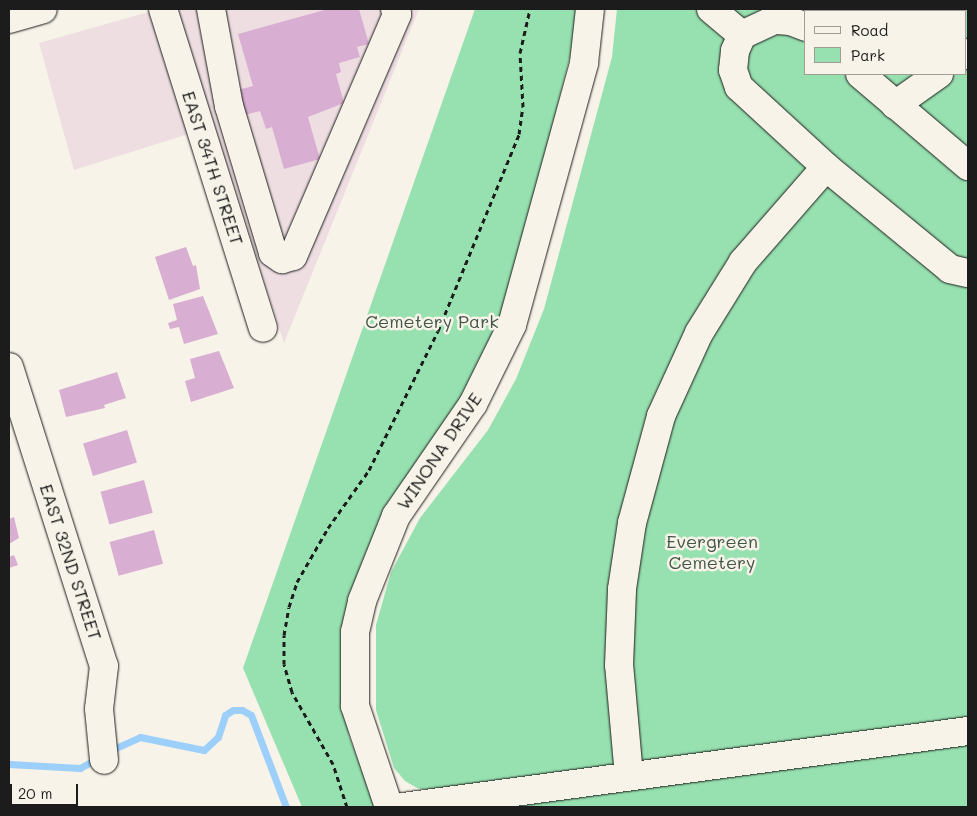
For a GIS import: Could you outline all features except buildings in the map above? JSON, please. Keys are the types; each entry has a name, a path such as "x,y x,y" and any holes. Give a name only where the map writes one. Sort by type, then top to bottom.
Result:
{"street":[{"path":"9,18 43,9"},
{"name":"EAST 34TH STREET","path":"163,9 263,328"},
{"path":"211,9 229,106 273,253 282,259 293,256 397,14 395,9"},
{"name":"WINONA DRIVE","path":"389,807 365,744 354,706 355,632 362,601 396,516 474,404 512,325 584,62 590,9"},
{"path":"711,9 742,35"},
{"path":"804,26 790,21 774,20 742,35 735,51 733,70 739,87 826,167 950,269 968,273"},
{"path":"895,106 938,75"},
{"path":"870,77 895,106 968,166"},
{"path":"629,776 619,665 622,589 632,523 661,416 700,333 743,262 826,167"},
{"name":"EAST 32ND STREET","path":"9,367 104,666 99,708 104,760"},
{"path":"403,807 469,803 629,776 968,731"}],"path":[{"path":"347,807 333,764 292,692 284,664 284,635 289,607 297,582 328,528 369,470 438,331 519,134 523,107 520,53 530,9"}],"shaded area":[{"path":"159,9 419,9 284,343 214,126 74,170 39,43"}],"green space":[{"name":"Cemetery Park","path":"475,9 582,9 520,254 490,351 350,605 341,673 349,736 376,807 302,807 243,668"},
{"name":"Evergreen Cemetery","path":"617,9 968,9 968,807 443,807 437,790 419,789 405,781 394,768 376,710 376,625 391,572 420,518 488,430 516,379 544,309 612,57"}],"waterway":[{"path":"109,751 140,737 204,750 218,737 225,715 233,710 242,710 251,715 286,807"},
{"path":"9,764 80,768 98,758"}]}
